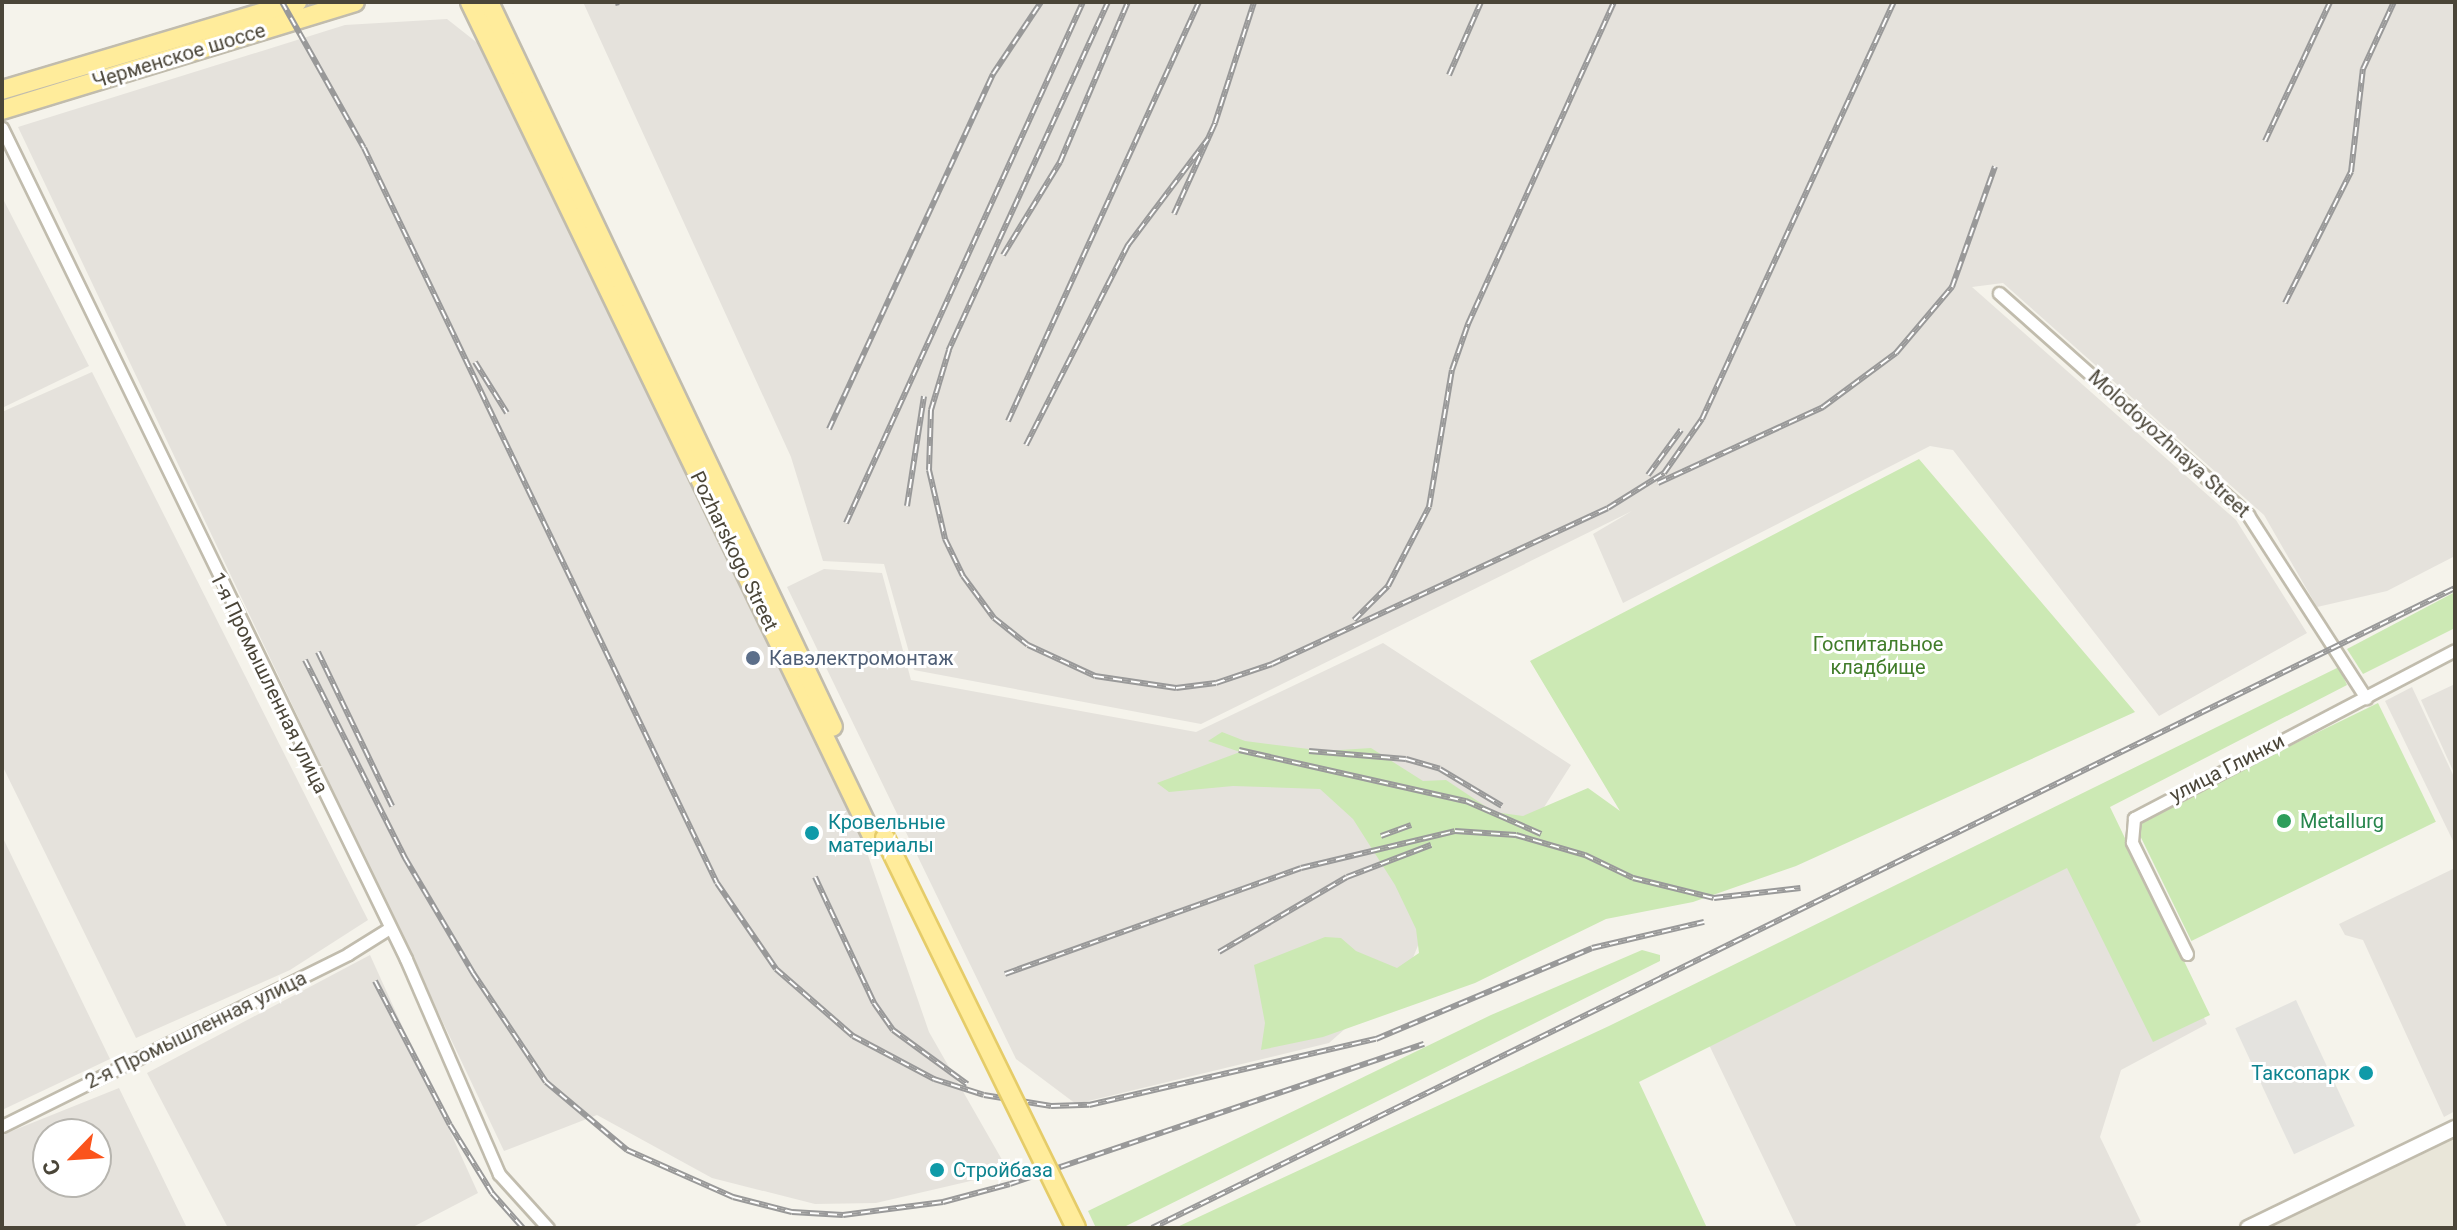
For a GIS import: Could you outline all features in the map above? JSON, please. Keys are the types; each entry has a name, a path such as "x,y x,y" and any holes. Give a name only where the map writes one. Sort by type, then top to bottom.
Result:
{"main road":[{"name":"Черменское шоссе","path":"2,90 297,2"},
{"name":"Черменское шоссе","path":"2,110 355,2"},
{"name":"Pozharskogo Street","path":"470,2 880,841 1076,1228"},
{"name":"Pozharskogo Street","path":"489,2 1064,1228"}],"street":[{"name":"1-я Промышленная улица","path":"2,128 388,929 406,959 499,1174 548,1228"},
{"name":"Molodoyozhnaya Street","path":"1999,293 2248,515 2366,698"},
{"name":"улица Глинки","path":"2187,954 2132,842 2134,818 2455,650"},
{"name":"2-я Промышленная улица","path":"2,1126 348,954 388,929"},
{"path":"2248,1228 2455,1128"}],"shaded area":[{"path":"583,2 2455,2 2455,556 2387,591 2317,607 2264,515 2003,283 1972,287 2236,520 2307,633 2159,716 1953,450 1930,446 1623,603 1593,534 1632,511 1201,724 914,670 884,564 823,561 791,457"},
{"path":"447,19 480,45 861,835 929,1032 1009,1172 876,1203 815,1204 712,1178 597,1115 504,1151 18,127 345,25"},
{"path":"2,197 89,366 2,408"},
{"path":"92,372 368,920 290,970 136,1038 2,765 2,412"},
{"path":"824,569 882,573 911,680 1196,732 1383,643 1571,765 1532,826 1419,943 1406,975 1329,1043 1076,1104 1016,1059 787,587"},
{"path":"2455,684 2455,775 2421,700"},
{"path":"2412,687 2455,779 2455,845 2385,701"},
{"path":"2106,815 2207,1024 2121,1070 2100,1137 2141,1222 2135,1225 2143,1228 1797,1228 1699,1024"},
{"path":"2,836 110,1059 2,1110"},
{"path":"2455,868 2455,1111 2444,1117 2363,940 2345,935 2339,924"},
{"path":"370,955 478,1193 411,1228 228,1228 147,1073"},
{"path":"2296,1000 2355,1126 2294,1154 2235,1028"},
{"path":"119,1088 187,1228 2,1228 2,1135 32,1123 32,1198 112,1198 112,1118 44,1118"},
{"path":"2455,1128 2455,1228 2248,1228"}],"green space":[{"name":"Госпитальное кладбище","path":"1919,459 2135,712 1796,866 1693,902 1606,919 1475,983 1323,1037 1261,1050 1265,1023 1254,965 1325,937 1341,938 1356,951 1397,968 1419,953 1416,929 1395,885 1353,819 1320,789 1233,786 1169,792 1157,783 1240,752 1208,741 1222,732 1245,741 1325,751 1371,748 1423,781 1446,780 1494,812 1523,816 1588,788 1620,811 1530,661"},
{"path":"2455,592 2455,628 2363,674 2347,649"},
{"path":"2339,667 2347,685 2110,807 2210,1015 2153,1042 2067,868 1639,1082 1707,1228 1175,1228 1609,1026"},
{"name":"Metallurg","path":"2378,703 2436,822 2191,941 2134,822"},
{"path":"1642,950 1660,955 1660,961 1122,1228 1096,1228 1088,1211 1491,1015"}],"railway":[{"path":"282,2 364,148 717,883 776,969 853,1036 934,1079 984,1095 1051,1106 1089,1105 1376,1039 1592,948 1704,922"},
{"path":"615,3 619,2"},
{"path":"829,429 993,74 1041,2"},
{"path":"846,523 1083,2"},
{"path":"1108,2 949,350 931,410 929,470 945,539 963,576 994,618 1028,645 1095,676 1176,688 1216,683 1272,664 1608,508 1664,473 1702,419 1894,2"},
{"path":"1003,255 1060,162 1128,2"},
{"path":"1008,421 1199,2"},
{"path":"1174,214 1215,123 1254,2"},
{"path":"1449,75 1481,2"},
{"path":"1354,620 1388,586 1429,507 1452,370 1468,324 1614,2"},
{"path":"2265,141 2330,2"},
{"path":"2285,303 2351,172 2363,69 2394,2"},
{"path":"1026,445 1128,245 1208,139"},
{"path":"1658,483 1823,407 1896,353 1952,287 1995,166"},
{"path":"475,362 507,413"},
{"path":"907,506 924,396"},
{"path":"1648,475 1681,430"},
{"path":"1152,1228 2455,588"},
{"path":"318,652 392,806"},
{"path":"305,660 405,858 473,973 546,1082 627,1150 733,1197 792,1212 843,1215 943,1202 1010,1184 1424,1044"},
{"path":"1239,750 1466,801 1541,834"},
{"path":"1309,751 1406,759 1440,769 1502,806"},
{"path":"1381,836 1411,825"},
{"path":"1005,974 1301,868 1455,831 1516,835 1585,855 1633,878 1714,898 1800,888"},
{"path":"1219,952 1347,877 1431,845"},
{"path":"815,877 874,1003 893,1030 967,1084"},
{"path":"375,981 450,1125 492,1193 523,1228"}],"place":[{"name":"Кавэлектромонтаж","path":"753,658"},
{"name":"Metallurg","path":"2284,821"},
{"name":"Кровельные материалы","path":"812,833"},
{"name":"Таксопарк","path":"2366,1073"},
{"name":"Стройбаза","path":"937,1170"}]}
